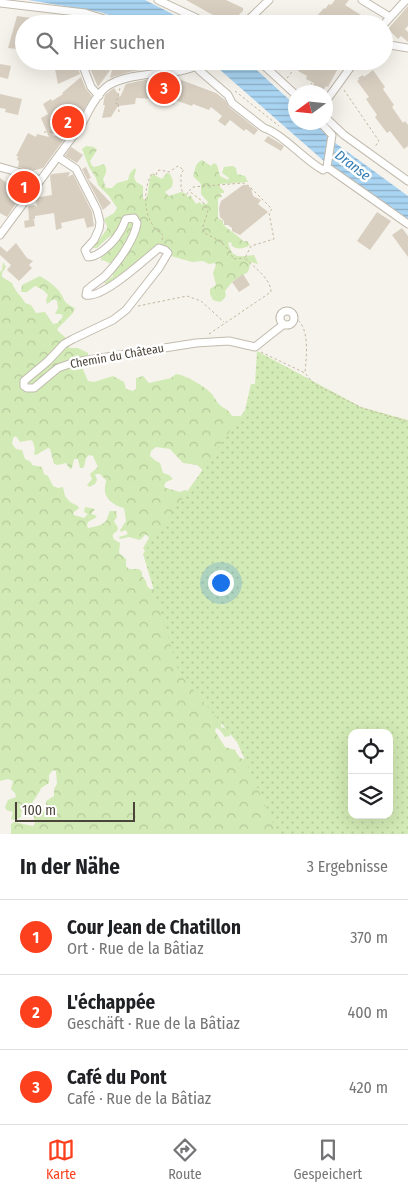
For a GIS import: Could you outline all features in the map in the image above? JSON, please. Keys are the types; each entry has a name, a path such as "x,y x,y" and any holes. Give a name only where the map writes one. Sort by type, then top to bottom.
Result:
{"street":[{"path":"158,0 190,15"},
{"path":"253,15 269,0"},
{"path":"362,0 388,15"},
{"path":"391,15 406,0"},
{"path":"0,3 91,15"},
{"path":"393,46 408,48"},
{"path":"84,70 91,87 99,96"},
{"path":"0,235 74,136 105,88 123,80 182,70"},
{"path":"205,70 228,95 232,103 320,169 326,167"},
{"path":"269,70 288,88"},
{"path":"333,92 349,70"},
{"path":"333,125 344,135 408,181"},
{"path":"326,167 332,135 327,130"},
{"path":"58,157 76,170 97,210 100,225 96,236 85,250 88,257 96,255 112,241 119,233 126,219 134,218 137,222 134,232 120,258 106,275 87,290 86,295 96,295 142,264 160,248"},
{"path":"0,167 32,176 40,182"},
{"path":"326,167 408,224"},
{"name":"Chemin du Château","path":"160,248 167,252 165,260 126,310 113,320 64,344 48,362 24,381 24,386 30,389 34,388 58,368 75,362 196,343 229,341 251,347"},
{"path":"251,347 260,344 284,324 290,324 294,318 292,313 284,312 280,318 284,324"}],"path":[{"path":"285,80 293,70"},
{"path":"119,112 118,103 116,104 123,80"},
{"path":"340,83 379,141 369,153"},
{"path":"231,88 284,131"},
{"path":"44,132 66,132 74,136"},
{"path":"160,248 163,235 152,225 146,210 147,182 152,173 156,176 157,171 169,172 178,166 184,170 181,173 181,188 184,196 193,187 243,183 249,186 272,209 269,213 274,239 251,246 245,258"},
{"path":"189,191 202,201 208,211 203,226 204,233 220,240 231,253 233,259 245,258"},
{"path":"196,343 271,290 264,278 245,258"},
{"path":"126,310 150,303 188,296 201,301 225,322"},
{"path":"294,318 298,321 306,337 305,373"},
{"path":"251,347 305,373 314,384 362,408 408,422"}],"green space":[{"path":"86,146 94,147 97,150 90,161 92,166 104,164 106,168 103,179 106,188 112,188 117,183 128,180 130,173 135,168 134,177 136,182 143,186 143,198 145,200 148,195 152,174 162,179 167,173 170,174 173,181 172,187 165,192 169,196 181,192 185,193 188,197 190,195 196,204 200,202 202,205 204,203 207,204 208,202 201,194 201,184 193,176 198,163 202,160 211,166 214,163 217,165 220,176 228,180 229,178 222,173 224,167 233,166 236,168 237,174 245,176 248,182 220,184 224,193 220,193 222,197 218,198 218,218 223,221 223,224 228,229 250,245 238,248 233,247 232,243 228,242 234,254 237,256 254,255 258,264 251,262 248,272 233,281 225,291 225,297 220,302 213,300 210,294 210,289 216,285 213,273 215,263 192,262 171,256 157,245 152,248 149,257 108,285 104,283 113,276 113,265 103,260 101,261 101,258 118,240 126,228 109,237 97,248 93,248 107,229 104,219 114,213 117,208 98,185 89,167 82,149"},
{"path":"3,262 6,267 2,277 12,283 25,303 31,305 36,313 45,312 53,324 58,323 63,316 55,314 58,308 57,301 54,299 47,304 48,295 43,290 35,286 27,292 21,292 22,285 40,276 59,291 66,303 75,308 73,313 57,330 67,339 65,343 70,348 78,348 88,353 88,356 80,362 88,381 94,382 113,376 124,382 126,389 133,391 136,389 136,378 143,376 149,383 171,378 176,374 190,379 208,390 232,416 243,418 244,423 258,429 257,436 259,439 263,438 266,429 271,426 287,431 293,445 285,441 280,445 279,441 282,437 279,434 271,452 281,453 286,456 296,464 294,467 297,471 316,477 319,485 322,487 324,484 321,472 316,471 315,467 317,464 324,464 328,468 333,467 337,484 336,491 338,492 346,488 345,498 347,502 353,502 354,500 350,494 352,489 347,485 347,476 353,473 361,461 374,455 374,453 371,453 371,449 379,444 394,444 396,464 406,467 406,471 404,473 395,472 386,467 380,471 375,469 366,473 367,478 365,481 371,489 375,481 381,485 375,492 385,491 386,494 381,495 385,498 389,497 390,502 377,501 376,504 378,506 383,505 384,508 388,509 389,515 397,515 404,519 403,523 408,526 408,529 403,527 402,530 405,534 408,533 408,541 406,541 408,548 408,577 406,580 408,583 408,719 406,718 405,707 392,697 388,688 381,682 359,687 358,693 368,698 381,693 386,701 382,708 385,712 399,715 400,729 384,728 375,723 368,710 356,704 345,688 337,685 336,677 350,672 350,669 337,669 312,662 311,659 319,641 312,637 313,628 306,614 291,609 285,611 283,613 285,621 281,624 277,618 276,610 273,609 267,612 263,609 264,604 272,606 273,601 267,594 266,588 271,588 275,597 295,605 299,603 297,596 280,591 279,587 284,585 291,588 294,587 294,582 272,577 269,574 261,580 255,577 256,571 244,573 241,570 224,569 217,565 214,568 219,575 216,576 211,570 207,573 201,571 199,573 200,578 204,583 202,585 197,582 188,585 187,592 192,596 191,600 186,601 182,595 176,596 175,593 184,588 186,582 186,576 183,572 176,578 173,578 176,574 172,571 176,569 178,564 171,563 164,558 159,564 155,561 156,554 148,556 143,548 149,538 147,535 140,540 129,537 120,539 119,537 128,533 125,530 121,532 120,530 126,521 124,508 117,506 108,498 105,492 106,480 100,474 95,474 97,480 95,484 89,487 87,485 92,479 90,474 98,467 93,456 89,455 86,458 82,468 80,468 78,459 74,459 70,469 66,463 54,464 50,449 48,448 36,455 34,454 35,449 31,440 20,442 16,436 13,438 12,444 16,449 22,450 25,459 31,462 32,465 42,467 44,474 48,476 53,486 63,487 65,496 79,508 73,513 74,515 84,518 88,514 84,512 85,507 95,509 91,514 97,517 88,522 88,528 102,524 106,521 110,511 116,511 117,517 114,521 118,528 113,534 113,538 120,543 119,553 126,559 126,566 129,569 139,569 150,589 163,588 166,595 161,597 161,600 168,607 185,609 188,615 205,624 213,631 221,630 221,634 218,636 221,646 219,652 223,657 224,666 236,683 242,684 249,694 262,702 269,699 274,701 281,698 285,699 286,704 275,707 270,705 268,708 270,713 287,726 296,730 299,722 297,715 286,714 285,710 298,702 297,699 295,696 277,689 276,681 266,683 264,681 265,678 274,677 268,669 270,666 279,674 282,683 288,683 290,677 296,677 303,682 297,688 299,691 312,693 316,696 317,702 313,704 307,701 305,705 304,708 307,716 319,719 318,708 334,706 339,710 341,719 348,730 348,819 353,819 353,830 358,834 314,834 311,832 303,834 11,834 11,824 14,822 33,826 35,823 32,810 35,807 41,812 46,810 46,801 54,796 54,789 57,784 56,771 53,770 49,775 49,783 41,788 30,807 21,812 21,817 16,820 11,819 13,812 6,810 5,807 8,800 16,797 11,789 13,781 8,779 0,781 0,272","holes":["156,447 170,449 183,463 197,465 207,474 218,476 224,481 229,481 228,491 233,495 219,501 223,504 228,502 230,508 233,508 237,501 244,504 245,507 241,513 248,518 249,527 239,527 230,515 221,513 214,505 204,506 200,501 202,495 197,496 185,490 180,492 166,488 164,486 166,482 173,479 163,473 160,463 150,456 151,451","226,691 240,698 245,704 252,705 276,721 275,724 270,726 260,723 264,730 258,733 250,732 253,738 246,743 246,746 250,750 257,748 263,750 266,747 259,746 260,737 270,734 278,737 281,741 291,740 293,749 284,752 285,757 281,761 285,765 289,760 294,759 298,749 307,743 311,744 316,738 316,732 309,731 311,726 324,730 327,726 323,718 329,719 332,730 326,740 318,745 323,758 319,763 313,759 310,760 310,766 313,767 313,770 303,772 302,775 303,779 311,784 308,790 293,787 272,776 267,757 258,759 251,754 248,759 243,759 235,750 225,747 215,731 216,728 219,729 225,737 230,736 230,730 221,727 218,705"]},
{"path":"257,351 361,407 408,420 408,834 278,834 237,742 179,673 143,554 245,410 251,384 255,384"},
{"path":"393,765 404,772 404,780 408,784 408,834 403,834 401,831 390,831 386,828 378,831 378,834 373,834 370,819 393,819"}],"water":[{"path":"28,0 145,0 174,15 109,15"},
{"name":"Dranse","path":"220,70 257,70 288,99 288,129"},
{"name":"Dranse","path":"289,130 321,130 334,142 408,196 408,221 333,169"}],"building":[{"path":"186,0 226,0 243,8 243,11 239,15 213,15"},
{"path":"335,0 349,0 345,5 361,15 318,15 329,4 331,5"},
{"path":"408,6 408,26 405,29 408,32 408,42 401,36 398,39 393,34 393,23"},
{"path":"15,23 15,49 8,48"},
{"path":"0,64 11,66 8,79 0,77"},
{"path":"55,70 78,70 80,74 58,84"},
{"path":"91,70 110,70 98,87"},
{"path":"112,70 140,70 129,72 110,78"},
{"path":"298,70 337,70 329,85 313,85 314,83 306,79 307,76"},
{"path":"373,70 385,87 383,89 394,105 392,107 403,123 405,121 408,125 408,146 404,149 390,131 387,133 375,117 377,115 366,99 369,97 357,81 359,80 358,78 363,75 364,77"},
{"path":"81,77 86,89 92,96 76,123 72,123 69,119 52,135 65,138 43,168 32,171 18,167 19,161 17,160 18,156 16,156 28,133 36,137 37,134 49,137 41,118 48,114 43,104 63,94"},
{"path":"176,78 216,93 225,100 229,107 258,130 254,135 246,129 244,131 230,120 225,126 218,121 222,116 211,107 209,110 175,100 173,105 167,98 155,96 154,99 136,98 135,104 118,106 111,117 102,118 105,95 114,88 120,97 126,84 150,79 174,84"},
{"path":"0,94 22,99 18,115 5,112 6,109 0,108"},
{"path":"268,136 284,146 281,151 264,141"},
{"path":"71,147 83,155 77,163 65,156"},
{"path":"86,167 91,178 88,179 111,203 103,210 82,169"},
{"path":"70,172 68,177 73,174 92,212 94,226 87,228 84,218 61,223 62,228 56,230 54,213 35,216 35,219 32,220 34,220 35,226 25,228 24,221 29,220 28,206 34,205 37,207 35,198 52,195 50,176 52,174"},
{"path":"0,178 11,186 9,189 21,196 7,217 0,213"},
{"path":"243,185 251,188 253,196 261,200 258,204 268,212 240,235 232,231 232,228 228,225 224,225 224,221 220,217 219,208 221,201"},
{"path":"377,212 391,221 370,250 357,241"},
{"path":"402,228 408,236 408,257 392,235"},
{"path":"16,243 27,258 33,261 29,265 32,268 19,281 7,270 11,265 0,255 0,246 7,252"},
{"path":"243,274 250,285 239,292 232,282"}],"place":[{"name":"Café du Pont","path":"164,88"},
{"name":"L'échappée","path":"68,122"},
{"name":"Cour Jean de Chatillon","path":"24,187"}]}
